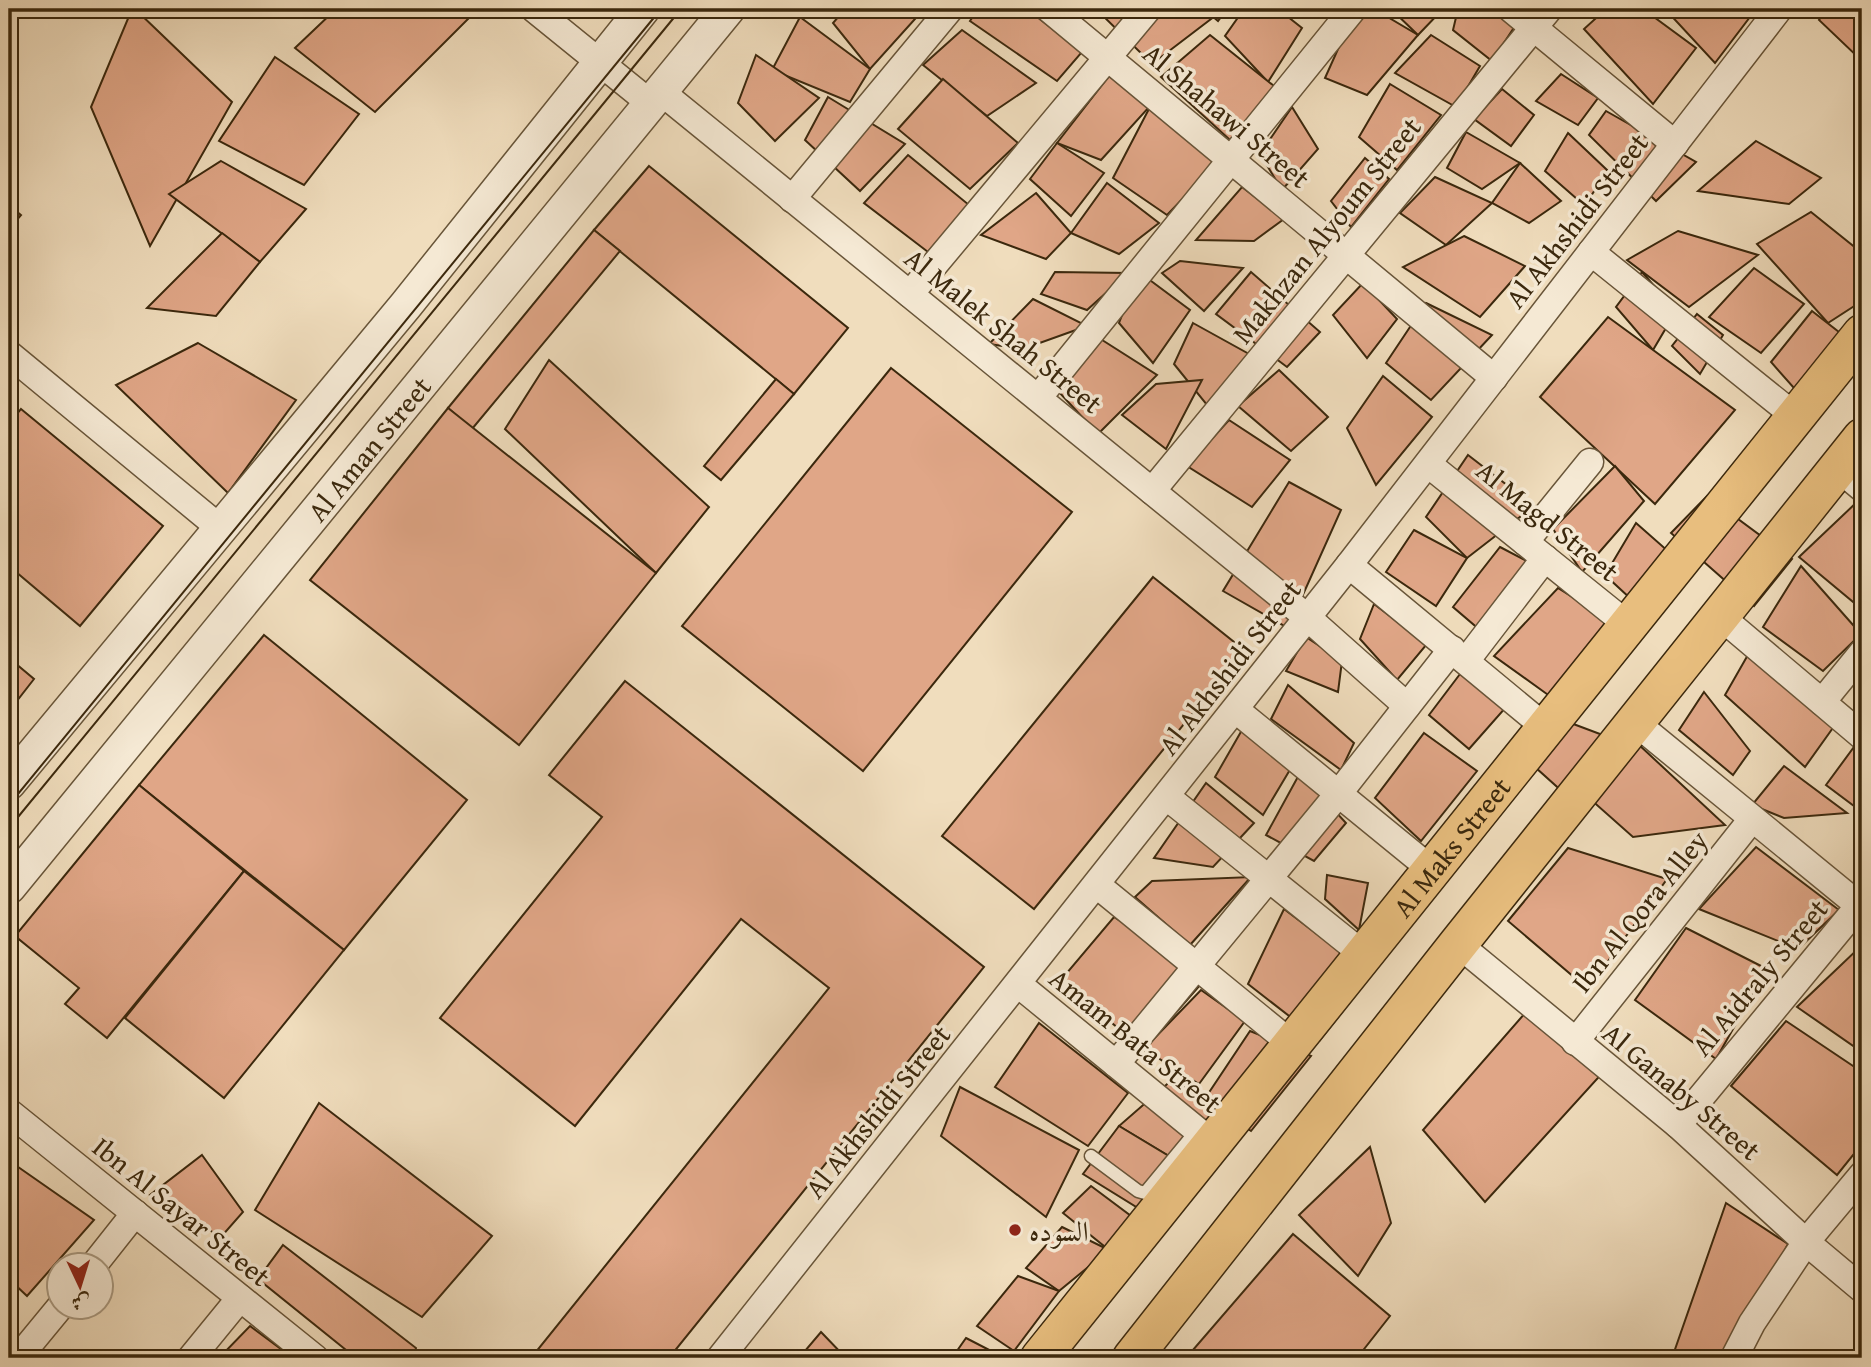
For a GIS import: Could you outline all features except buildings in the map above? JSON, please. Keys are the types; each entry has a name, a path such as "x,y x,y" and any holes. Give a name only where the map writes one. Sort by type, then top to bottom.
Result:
{"main road":[{"name":"Al Maks Street","path":"1040,1358 1205,1137 1293,1045 1862,334"},
{"path":"1132,1358 1458,944 1721,617 1850,478 1862,438"}],"street":[{"name":"Al Malek Shah Street","path":"534,9 599,62 655,97 792,199 1308,618 1408,706"},
{"path":"9,783 406,305 643,9"},
{"name":"Al Aman Street","path":"9,887 728,9"},
{"path":"792,199 950,9"},
{"name":"Al Shahawi Street","path":"1049,9 1494,378"},
{"path":"910,295 1148,9"},
{"path":"1038,398 1353,9"},
{"path":"1511,9 1542,18 1675,144"},
{"name":"Al Akhshidi Street","path":"720,1358 1308,618 1779,9"},
{"name":"Makhzan Alyoum Street","path":"1152,491 1542,18"},
{"path":"1591,252 1796,416"},
{"path":"9,354 220,528"},
{"path":"1116,1064 1408,706 1459,655 1535,550 1590,462"},
{"name":"Al Magd Street","path":"1428,464 1628,625"},
{"path":"1349,565 1546,728"},
{"path":"1721,617 1862,736"},
{"path":"1822,702 1862,653"},
{"path":"1236,709 1432,870"},
{"path":"1636,723 1861,905"},
{"path":"1167,797 1364,956"},
{"name":"Ibn Al Qora Alley","path":"1575,1042 1752,819"},
{"path":"1097,885 1293,1045"},
{"name":"Al Aidraly Street","path":"1678,1125 1861,905"},
{"name":"Al Ganaby Street","path":"1458,944 1678,1125 1805,1242 1862,1289"},
{"name":"Amam Bata Street","path":"1018,984 1205,1137"},
{"name":"Ibn Al Sayar Street","path":"9,1112 315,1358"},
{"path":"1734,1358 1752,1323 1805,1242 1862,1175"},
{"path":"104,1252 135,1213"},
{"path":"191,1358 240,1298"},
{"path":"18,1358 48,1322"}],"lane":[{"path":"1091,1156 1138,1191 1145,1193 1205,1137"}],"tram line":[{"path":"9,805 661,9"},
{"path":"9,828 681,9"}],"place":[{"name":"السوده","path":"1015,1230"}]}
